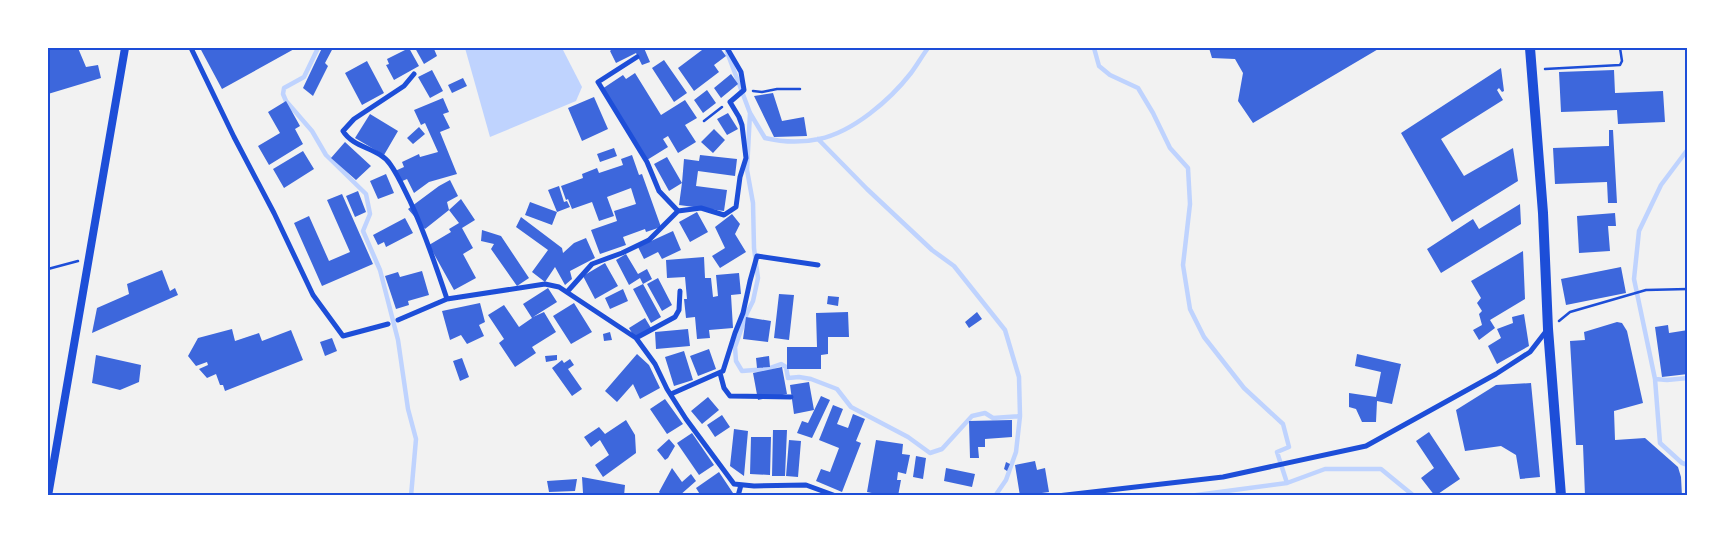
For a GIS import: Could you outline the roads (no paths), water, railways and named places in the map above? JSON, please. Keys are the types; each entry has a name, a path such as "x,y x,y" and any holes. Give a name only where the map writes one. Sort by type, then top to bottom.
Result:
{"main road":[{"path":"1530,48 1543,213 1548,329 1561,496"}],"street":[{"path":"48,496 125,48"},
{"path":"191,48 314,295 343,336 388,324"},
{"path":"567,292 592,264 622,253 649,240 678,211 701,208 724,215 736,207 740,177 746,158 742,125 739,116 730,102 744,90 741,72 727,48"},
{"path":"637,57 598,82 647,162 659,191 678,211"},
{"path":"414,74 404,86 354,119 344,131 347,138 381,154 390,162 425,234 447,299"},
{"path":"671,394 723,372 743,313 751,274 757,256 818,265"},
{"path":"398,320 447,299 545,284 559,287 636,338 655,364 686,418 734,484 754,486 806,485 836,496"},
{"path":"636,338 675,317 679,310 680,291"},
{"path":"1057,496 1223,477 1366,446 1496,374 1530,352 1548,329"},
{"path":"720,373 724,388 730,396 791,397"},
{"path":"738,496 741,485"}],"water":[{"path":"465,48 562,48 582,87 576,101 490,137"}],"waterway":[{"path":"318,48 304,77 284,88 283,94 286,101 312,131 326,155 366,194 370,214 363,231 380,270 398,340 408,409 416,439 411,496"},
{"path":"727,52 750,113 765,138 798,141 819,139 832,135 845,130 870,114 893,94 928,48"},
{"path":"1094,48 1099,66 1110,75 1138,88 1170,148 1188,168 1190,204 1183,265 1190,309 1204,337 1244,388 1283,424 1289,447 1277,452 1287,483 1325,469 1381,469 1414,496"},
{"path":"750,113 747,170 753,203 754,248 758,278 753,301 735,347 736,361 742,371 767,369 781,364 786,367 788,378 811,379 837,389 851,407 908,437 930,453 942,449 972,416 985,413 993,418 1020,416"},
{"path":"818,139 867,189 932,250 954,266 1005,330 1019,377 1020,416 1016,452 1006,480 995,496"},
{"path":"1688,149 1661,185 1639,231 1634,279 1655,379 1660,443 1682,463 1688,465"},
{"path":"1655,379 1688,378"},
{"path":"1189,496 1287,483"}]}
